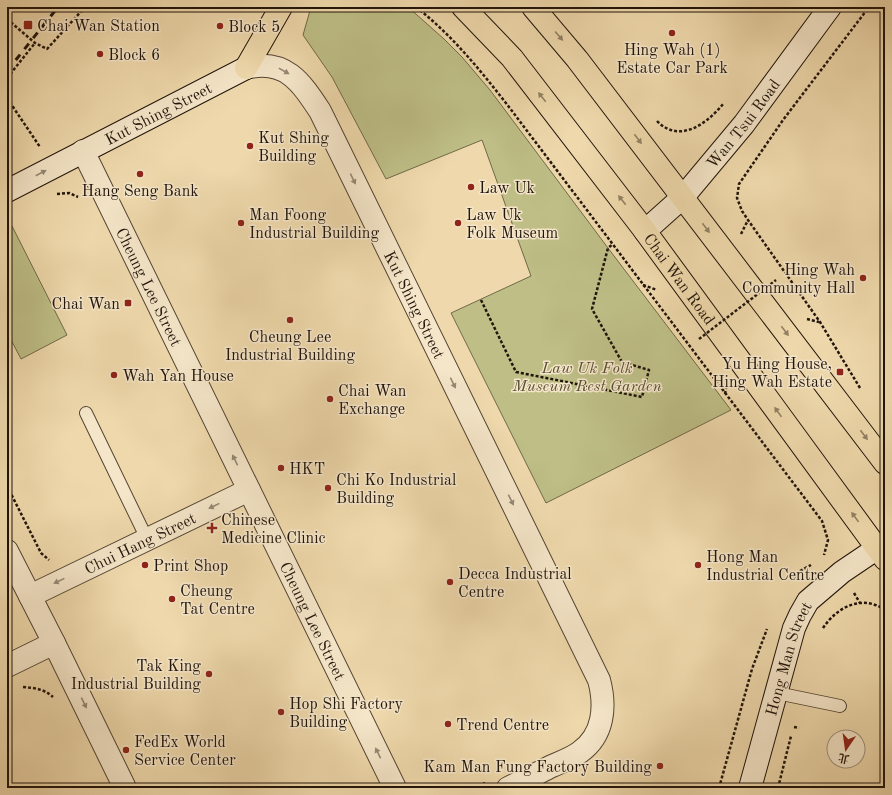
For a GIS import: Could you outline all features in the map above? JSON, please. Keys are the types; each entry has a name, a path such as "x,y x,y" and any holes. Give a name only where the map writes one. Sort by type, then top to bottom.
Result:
{"main road":[{"path":"246,68 281,7"},
{"name":"Chai Wan Road","path":"463,7 512,58 645,231 883,550"},
{"path":"533,7 577,59 885,462"}],"street":[{"name":"Wan Tsui Road","path":"645,231 682,197 744,124 830,7"},
{"name":"Kut Shing Street","path":"7,191 246,68 260,64 278,68 294,77 305,88 320,111 599,680 603,693 604,706 597,732 590,743 580,752 498,785"},
{"name":"Cheung Lee Street","path":"84,151 395,788"},
{"name":"Chui Hang Street","path":"30,596 249,490"},
{"path":"7,550 125,788"},
{"name":"Hong Man Street","path":"750,788 794,628 800,615 808,601 842,572 883,550"},
{"path":"7,666 54,643"}],"lane":[{"path":"86,413 147,539"},
{"path":"777,693 840,706"}],"path":[{"path":"7,19 35,44 47,49 85,7"},
{"path":"416,7 450,37 477,67 822,521 828,540 823,558"},
{"path":"860,388 820,322 742,211 737,198 739,184 783,120 868,7"},
{"path":"7,78 35,44"},
{"path":"7,98 40,147"},
{"path":"654,117 658,123 673,132 688,131 701,125 717,112 723,104"},
{"path":"51,196 69,193 82,200"},
{"path":"741,234 748,220"},
{"path":"480,300 516,372 642,398 649,370 622,362 592,309 608,248 613,244"},
{"path":"699,339 776,280"},
{"path":"643,285 664,293"},
{"path":"805,318 820,322"},
{"path":"7,486 41,553 53,564"},
{"path":"792,582 800,570 817,562"},
{"path":"821,630 829,619 840,609 854,604 866,602 881,607 885,610"},
{"path":"720,788 752,669 768,626"},
{"path":"17,686 46,691 55,700"},
{"path":"778,788 801,698"},
{"path":"794,727 799,728"},
{"path":"474,788 498,785"}],"green space":[{"name":"Law Uk Folk Museum Rest Garden","path":"311,7 408,7 444,39 462,57 490,90 731,410 546,503 451,313 531,276 482,140 386,179 332,77 303,35"},
{"path":"12,226 67,335 21,359 7,332 7,228"}],"railway":[{"path":"7,71 58,7"}],"place":[{"name":"Chai Wan Station","path":"28,25"},
{"name":"Block 5","path":"220,26"},
{"name":"Hing Wah (1) Estate Car Park","path":"672,33"},
{"name":"Block 6","path":"100,54"},
{"name":"Kut Shing Building","path":"250,146"},
{"name":"Hang Seng Bank","path":"140,174"},
{"name":"Law Uk","path":"471,187"},
{"name":"Man Foong Industrial Building","path":"241,223"},
{"name":"Law Uk Folk Museum","path":"458,223"},
{"name":"Hing Wah Community Hall","path":"863,278"},
{"name":"Chai Wan","path":"128,303"},
{"name":"Cheung Lee Industrial Building","path":"290,320"},
{"name":"Yu Hing House, Hing Wah Estate","path":"840,372"},
{"name":"Wah Yan House","path":"114,375"},
{"name":"Chai Wan Exchange","path":"330,399"},
{"name":"HKT","path":"281,468"},
{"name":"Chi Ko Industrial Building","path":"328,488"},
{"name":"Chinese Medicine Clinic","path":"212,528"},
{"name":"Print Shop","path":"145,565"},
{"name":"Hong Man Industrial Centre","path":"698,565"},
{"name":"Decca Industrial Centre","path":"450,582"},
{"name":"Cheung Tat Centre","path":"172,599"},
{"name":"Tak King Industrial Building","path":"209,674"},
{"name":"Hop Shi Factory Building","path":"281,712"},
{"name":"Trend Centre","path":"448,724"},
{"name":"FedEx World Service Center","path":"126,750"},
{"name":"Kam Man Fung Factory Building","path":"660,766"}]}
